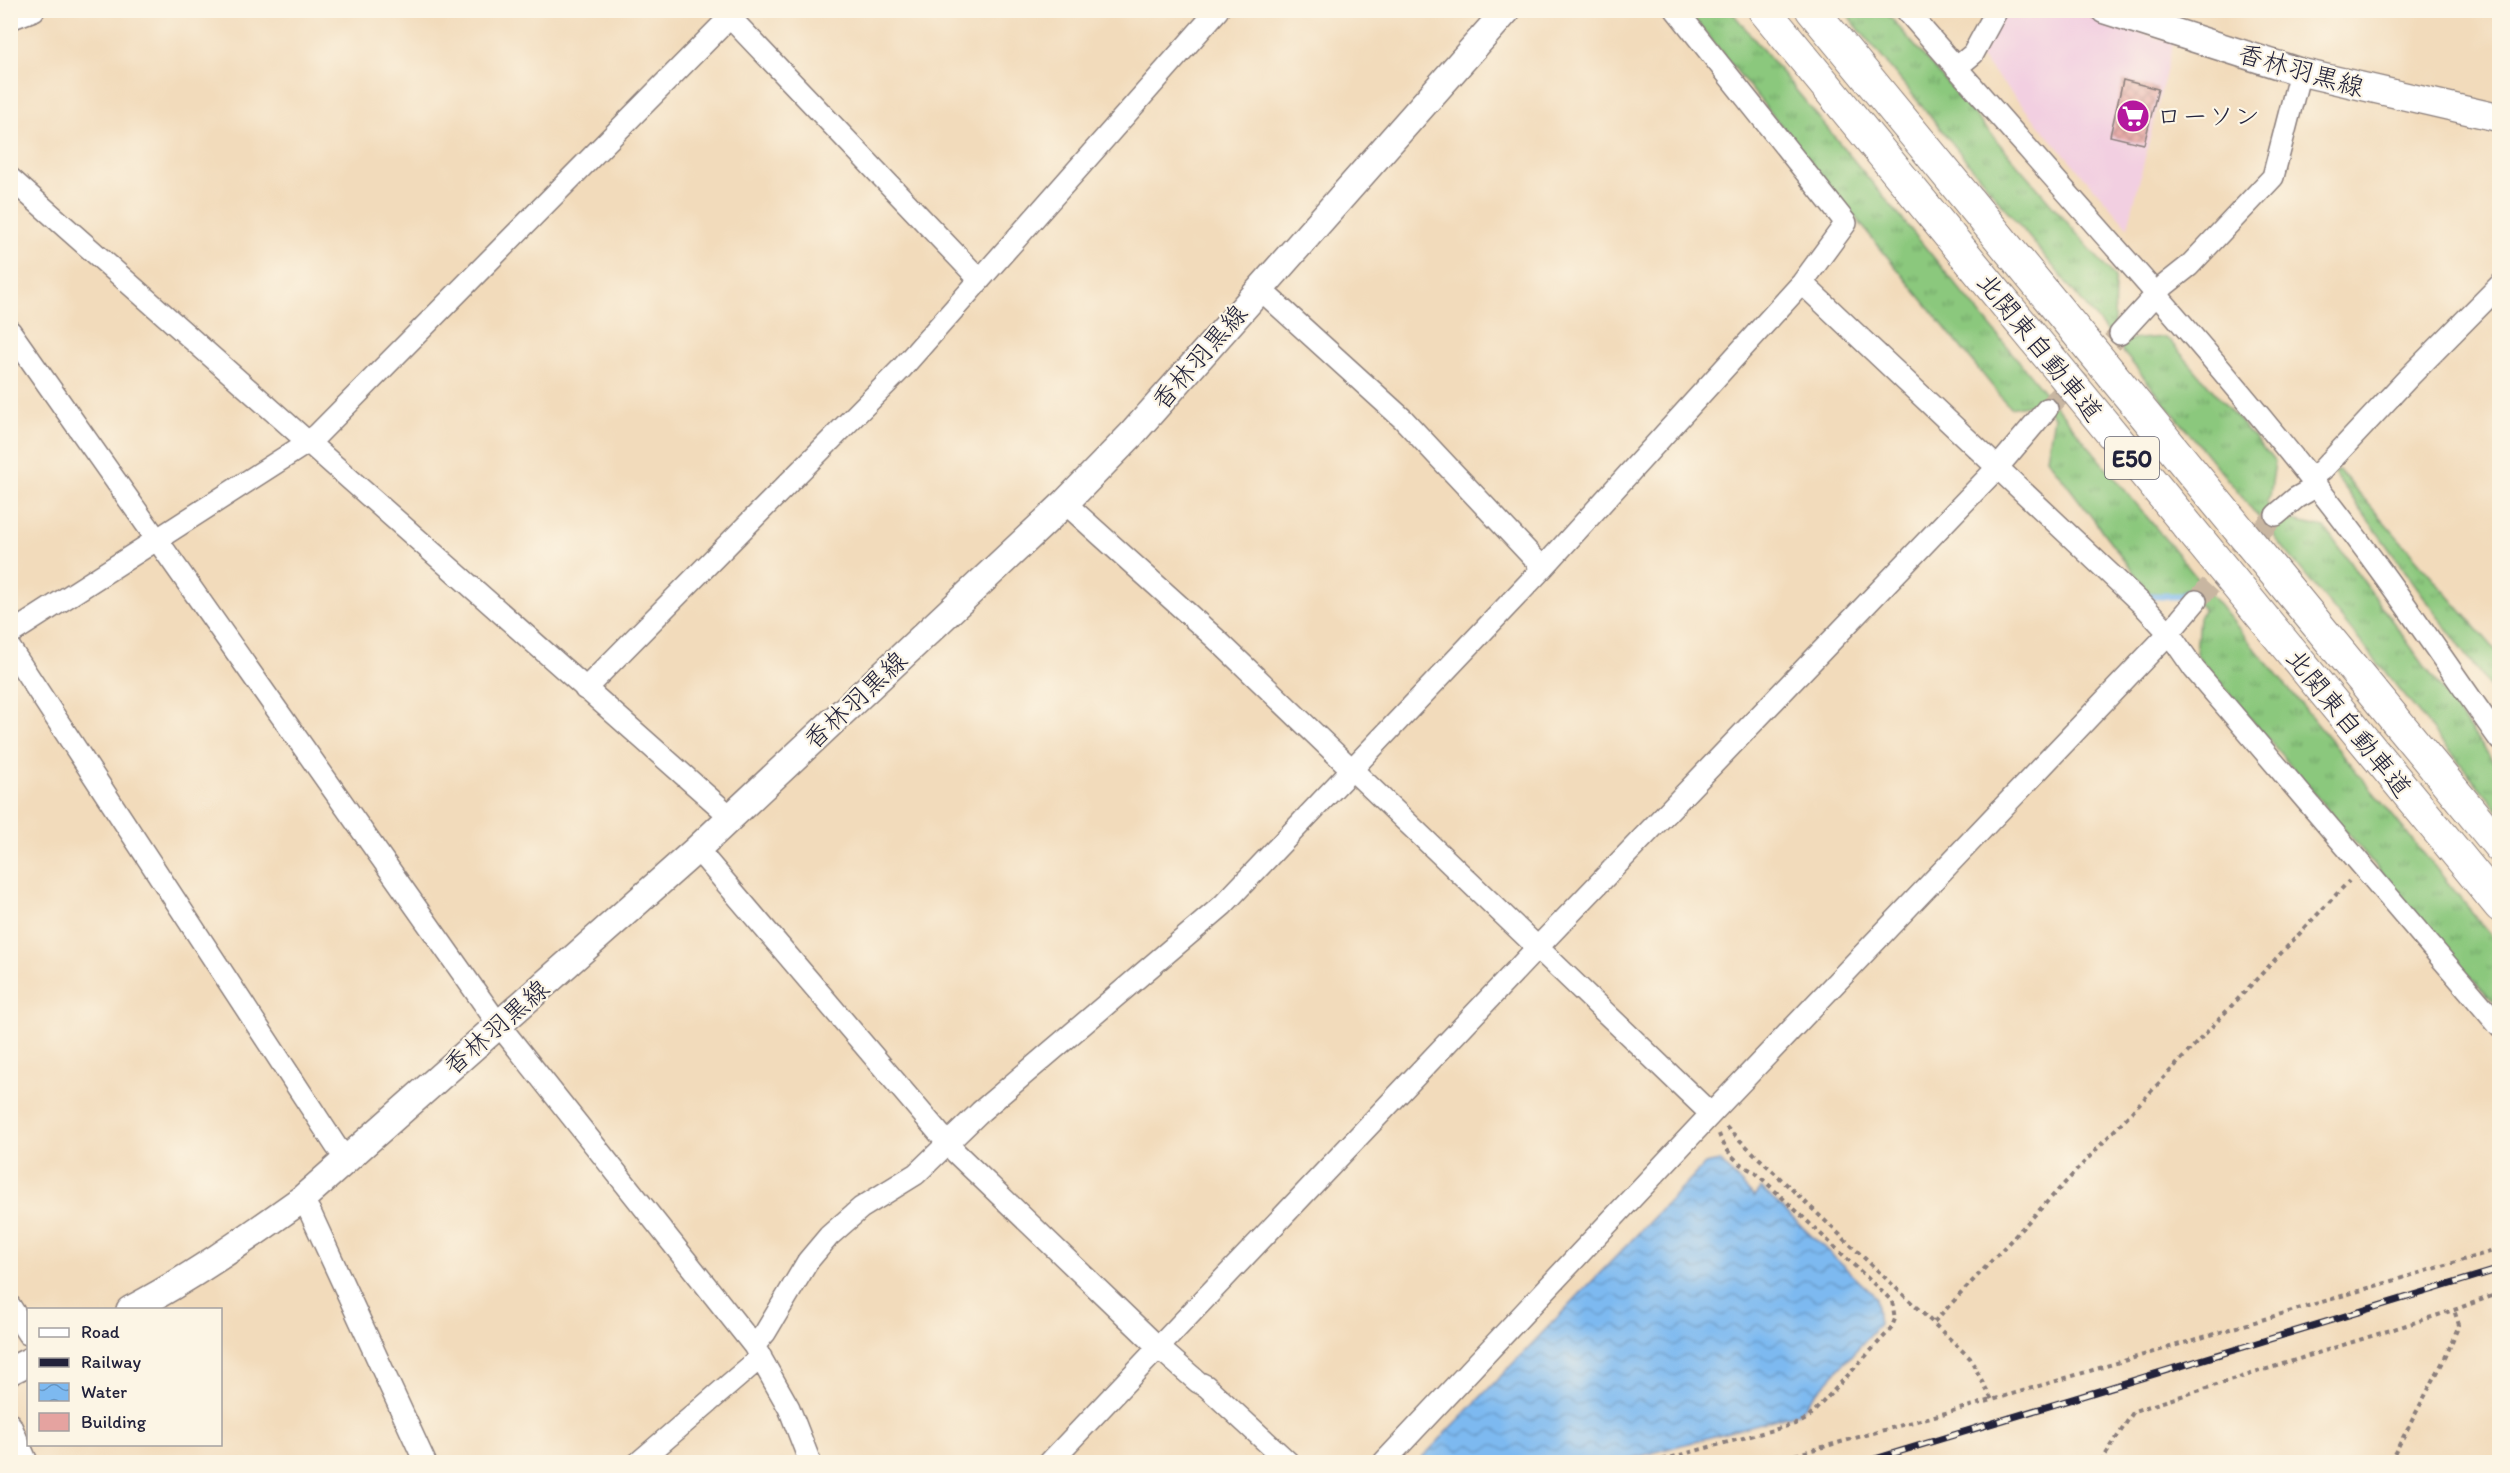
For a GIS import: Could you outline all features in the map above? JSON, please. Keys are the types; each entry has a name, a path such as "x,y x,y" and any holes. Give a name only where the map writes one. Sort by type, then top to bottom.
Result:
{"highway":[{"name":"北関東自動車道","path":"1764,10 2499,906"},
{"name":"北関東自動車道","path":"1812,10 2499,847"}],"main road":[{"name":"香林羽黒線","path":"134,1308 235,1247 302,1199 698,849 1065,503 1132,434 1507,10"},
{"name":"香林羽黒線","path":"2105,10 2300,72 2499,118"},
{"path":"10,1371 27,1362"}],"street":[{"path":"10,19 34,10"},
{"path":"585,689 902,368 1218,10"},
{"path":"639,1462 757,1351 765,1333 808,1262 829,1236 861,1208 916,1174 980,1112 1223,905 1543,568 1802,283 1846,223 1676,10"},
{"path":"1906,10 2156,295 2314,482 2499,740"},
{"path":"1956,68 1973,54 1997,10"},
{"path":"10,634 307,443 730,13 980,280"},
{"path":"2120,334 2273,177 2300,72"},
{"path":"10,178 731,817"},
{"path":"1802,283 2143,605 2169,633 2194,669 2499,1027"},
{"path":"2276,515 2314,482 2322,470 2409,377 2499,285"},
{"path":"1260,289 1403,419 1543,568"},
{"path":"10,331 499,1025 757,1351 789,1408 810,1462"},
{"path":"1050,1462 1998,467 2047,409"},
{"path":"1065,503 1200,624 1711,1114"},
{"path":"1384,1462 1711,1114 2169,633 2196,601"},
{"path":"10,648 329,1136 347,1159"},
{"path":"698,849 947,1144 1160,1348 1198,1382 1206,1386 1288,1462"},
{"path":"302,1199 425,1462"},
{"path":"10,1306 27,1332"},
{"path":"10,1424 27,1462"}],"path":[{"path":"1934,1322 2362,868"},
{"path":"1711,1114 1970,1358 1992,1400"},
{"path":"1654,1462 1799,1423 1808,1418 1891,1329 1895,1318 1892,1301 1755,1172 1744,1167 1724,1147 1711,1114"},
{"path":"1769,1462 1992,1400 2499,1249"},
{"path":"2101,1462 2134,1411 2454,1310 2499,1293"},
{"path":"2390,1462 2446,1356 2459,1325 2454,1310"}],"shaded area":[{"path":"2007,11 2072,11 2173,43 2128,227 1980,57"}],"green space":[{"path":"1688,11 1731,11 2499,945 2499,1009 2196,654 2199,617 2204,610 2185,589 2180,594 2149,593 2047,458 2054,417 2042,402 2010,408"},
{"path":"1844,11 1885,11 2115,278 2114,326 2126,340 2164,337 2170,341 2275,462 2270,496 2266,503 2283,523 2287,520 2325,528 2499,769 2499,811"},
{"path":"2339,470 2499,654 2499,700 2334,473"}],"water":[{"path":"1720,1161 1754,1197 1761,1188 1876,1297 1879,1325 1798,1413 1619,1462 1418,1462 1705,1164"}],"building":[{"path":"2123,80 2158,89 2144,144 2110,136"}],"waterway":[{"path":"2149,596 2182,596 2186,593"}],"tunnel":[{"path":"2047,409 2120,334"},
{"path":"2196,601 2276,515"}],"railway":[{"path":"1865,1462 2500,1269"}],"place":[{"name":"ローソン","path":"2133,116"}]}
